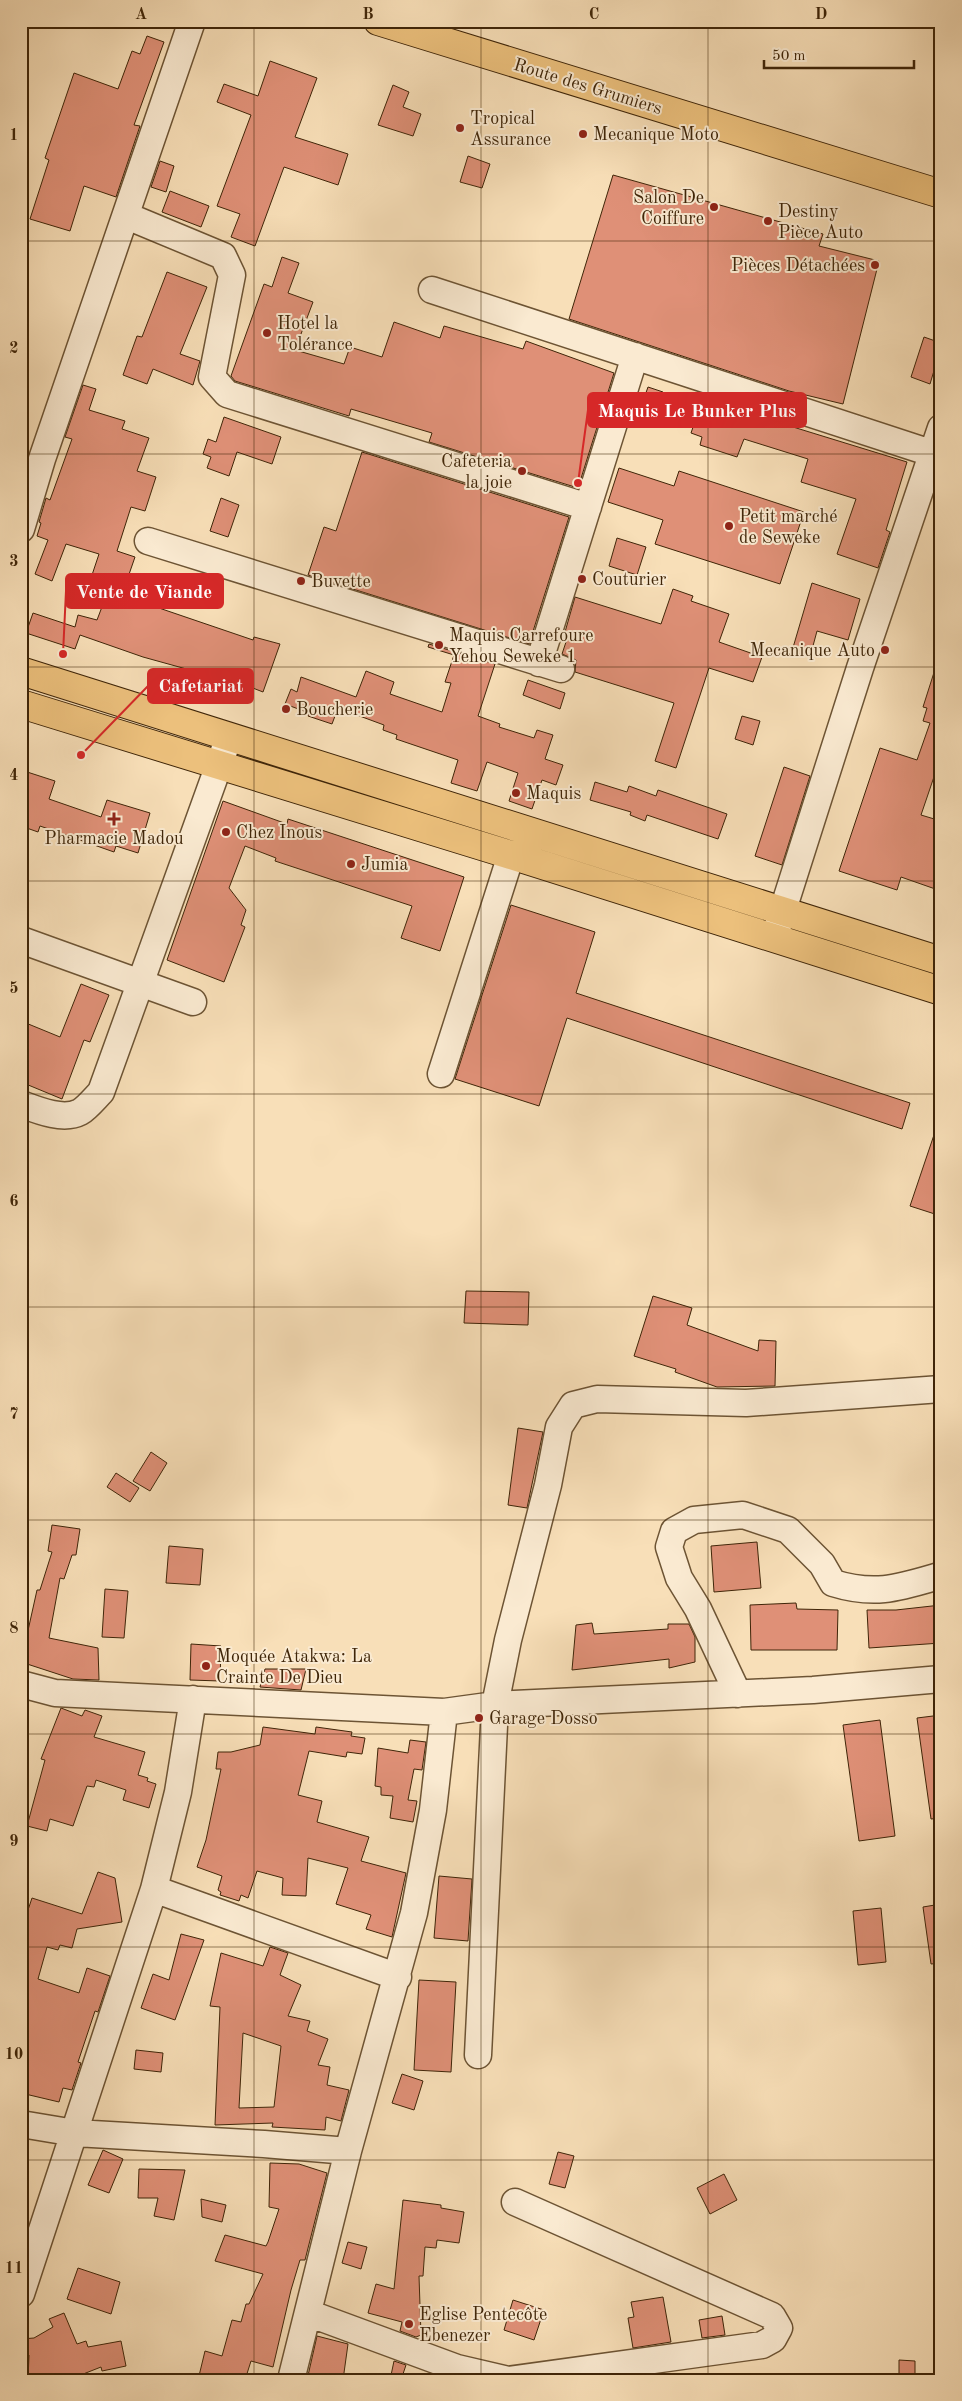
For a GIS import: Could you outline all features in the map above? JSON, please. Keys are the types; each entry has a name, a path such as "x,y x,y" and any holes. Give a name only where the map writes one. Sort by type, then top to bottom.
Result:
{"main road":[{"name":"Route des Grumiers","path":"378,21 941,194"},
{"path":"21,671 941,962"},
{"path":"21,704 941,991"}],"street":[{"path":"21,529 32,456 127,216 192,21"},
{"path":"127,216 223,256 232,275 212,376 227,394 588,507"},
{"path":"432,290 931,453"},
{"path":"148,541 550,666 588,507 635,356"},
{"path":"774,938 931,453 941,428"},
{"path":"21,1104 41,1111 63,1114 80,1112 101,1092 229,737"},
{"path":"441,1074 510,855"},
{"path":"21,940 140,981 193,1002"},
{"path":"478,2055 495,1705 508,1640 548,1485 559,1427 573,1405 597,1399 746,1403 941,1389"},
{"path":"738,1694 698,1608 679,1578 669,1547 674,1531 694,1520 743,1515 788,1530 822,1564 833,1583 856,1590 888,1590 939,1576"},
{"path":"21,1684 55,1692 444,1712 495,1705 813,1690 941,1678"},
{"path":"21,2294 154,1889 178,1792 193,1700"},
{"path":"291,2380 348,2151 398,1977 414,1913 433,1810 444,1712"},
{"path":"154,1889 398,1977"},
{"path":"21,2124 75,2134 264,2144 348,2151"},
{"path":"308,2313 458,2368 508,2380 762,2345 773,2339 779,2328 772,2316 515,2202"}],"building":[{"path":"147,36 164,42 134,125 140,126 116,197 84,186 70,231 30,219 49,160 45,158 74,73 118,89 132,51 140,54"},
{"path":"270,61 317,78 295,137 348,154 338,185 284,167 255,246 231,237 240,214 217,206 251,115 217,102 224,84 258,96"},
{"path":"393,85 409,92 403,107 421,114 413,136 378,125"},
{"path":"468,156 490,164 482,188 460,182"},
{"path":"160,161 174,166 166,192 151,187"},
{"path":"613,175 823,234 819,246 879,261 843,404 789,391 569,319"},
{"path":"170,191 209,206 201,227 162,212"},
{"path":"282,257 299,263 288,293 313,302 295,350 344,364 350,347 382,357 394,322 440,338 444,326 523,349 526,341 614,373 578,488 429,442 432,433 351,409 349,416 235,381 231,376 264,284 272,287"},
{"path":"167,272 207,287 180,354 200,361 193,385 153,369 147,384 123,375 137,336 142,337"},
{"path":"924,337 941,343 941,366 936,364 930,384 911,377"},
{"path":"83,385 96,389 89,410 125,421 122,429 149,438 137,471 156,477 145,511 131,507 117,551 135,557 126,583 164,594 159,608 253,640 254,637 280,644 263,692 240,683 238,688 190,672 190,670 143,657 80,635 75,649 26,633 33,613 75,627 78,615 97,620 108,591 89,584 99,554 66,544 52,581 35,574 48,540 37,536 41,523 39,522 46,498 50,500 72,439 65,437"},
{"path":"648,387 663,392 653,423 637,418"},
{"path":"700,407 751,424 754,415 907,462 886,530 890,532 878,568 837,554 856,499 801,482 808,459 744,439 737,457 700,445 702,437 691,433"},
{"path":"224,417 281,437 272,464 237,452 229,476 207,468 211,457 203,454 208,439 216,442"},
{"path":"362,452 569,517 529,644 308,575 324,527 336,531"},
{"path":"619,468 674,486 679,471 804,512 780,584 655,544 663,520 608,502"},
{"path":"221,498 239,505 228,537 210,531"},
{"path":"617,538 646,547 637,575 609,566"},
{"path":"812,583 860,599 848,640 817,631 810,657 792,651"},
{"path":"673,589 693,596 691,601 729,614 719,642 762,657 753,682 709,668 676,768 655,761 674,703 575,672 576,660 562,654 569,633 565,632 575,597 661,624"},
{"path":"429,644 495,664 478,716 500,724 499,727 534,738 537,730 553,735 545,759 563,765 556,785 542,780 532,809 509,801 518,773 487,762 477,791 451,783 458,760 396,739 397,735 383,730 384,725 338,708 332,724 308,716 309,713 285,704 291,689 297,692 301,677 356,697 366,671 394,682 390,694 442,712 451,683 445,682 454,655 428,647"},
{"path":"937,663 941,664 941,766 938,765 921,815 941,821 941,891 901,877 897,890 839,871 880,748 917,760 930,723 923,721 927,708 923,707"},
{"path":"528,680 565,693 560,709 523,695"},
{"path":"742,716 760,721 753,745 735,739"},
{"path":"784,767 810,776 782,865 755,856"},
{"path":"21,770 55,781 49,799 101,817 107,800 150,813 138,853 116,846 114,852 40,826 38,832 21,826"},
{"path":"595,782 627,792 629,786 656,796 658,790 727,814 718,839 647,815 645,821 630,815 631,812 590,800"},
{"path":"223,801 287,824 288,819 464,877 440,951 401,938 412,906 275,861 276,858 245,846 229,888 246,910 241,925 245,927 224,982 167,960"},
{"path":"511,905 595,932 576,993 910,1103 902,1129 567,1018 539,1106 455,1079"},
{"path":"81,984 109,995 90,1042 84,1040 62,1099 21,1082 21,1021 60,1037"},
{"path":"938,1123 941,1123 941,1216 910,1206"},
{"path":"466,1291 529,1292 528,1325 464,1323"},
{"path":"653,1296 692,1308 687,1325 758,1351 759,1340 776,1341 775,1386 717,1387 675,1372 676,1369 634,1356"},
{"path":"518,1428 543,1432 527,1508 508,1505"},
{"path":"151,1452 167,1463 150,1491 133,1481"},
{"path":"116,1473 139,1488 130,1502 107,1487"},
{"path":"52,1525 80,1529 76,1555 72,1555 64,1579 60,1578 49,1638 98,1648 99,1680 73,1679 21,1662 37,1590 40,1590 52,1552 48,1551"},
{"path":"757,1542 761,1588 714,1592 711,1546"},
{"path":"169,1546 203,1549 200,1585 166,1583"},
{"path":"105,1589 128,1591 124,1638 102,1637"},
{"path":"796,1603 797,1609 838,1610 837,1650 751,1650 750,1605"},
{"path":"941,1605 941,1643 869,1648 867,1610 896,1610"},
{"path":"592,1623 594,1634 668,1629 668,1624 689,1624 695,1637 695,1662 669,1668 669,1659 572,1670 576,1625"},
{"path":"191,1644 221,1646 220,1681 190,1680"},
{"path":"265,1669 306,1669 301,1690 260,1687"},
{"path":"61,1708 82,1716 85,1710 102,1716 94,1737 145,1752 138,1775 148,1778 147,1781 156,1784 149,1808 123,1800 126,1790 96,1780 94,1787 87,1786 73,1826 50,1819 47,1831 27,1826 45,1760 41,1759"},
{"path":"941,1715 941,1818 931,1819 917,1718"},
{"path":"880,1720 895,1836 859,1841 843,1725"},
{"path":"263,1727 315,1734 316,1727 352,1732 351,1736 365,1738 362,1754 347,1752 346,1757 309,1751 298,1795 322,1801 317,1822 369,1837 361,1861 406,1873 392,1937 366,1929 371,1915 336,1904 348,1868 308,1858 306,1896 282,1895 283,1878 257,1871 248,1898 241,1895 239,1901 220,1895 221,1892 218,1890 222,1876 197,1867 206,1840 221,1769 216,1769 218,1752 231,1752 260,1745"},
{"path":"410,1740 426,1742 422,1770 414,1769 408,1800 417,1801 413,1822 390,1818 393,1796 381,1795 381,1787 375,1786 378,1748 408,1753"},
{"path":"98,1872 115,1878 122,1922 77,1929 72,1948 60,1945 58,1950 47,1947 38,1979 79,1993 87,1968 110,1976 98,2012 95,2011 78,2062 81,2063 72,2090 63,2088 59,2102 21,2093 21,1917 25,1919 32,1898 82,1914"},
{"path":"439,1876 472,1879 468,1941 434,1938"},
{"path":"941,1904 941,1963 931,1964 923,1907"},
{"path":"881,1908 886,1962 858,1965 853,1911"},
{"path":"181,1934 204,1940 175,2020 141,2008 153,1974 169,1980"},
{"path":"270,1947 288,1953 280,1975 301,1985 288,2016 310,2021 307,2031 328,2039 318,2065 330,2067 327,2085 349,2090 341,2121 326,2117 325,2130 272,2127 273,2123 215,2125 220,2007 210,2006 221,1953 263,1966","holes":["243,2033 281,2046 274,2107 239,2108"]},
{"path":"419,1980 456,1982 451,2072 414,2070"},
{"path":"136,2050 163,2053 161,2072 134,2069"},
{"path":"402,2074 423,2081 414,2110 392,2103"},
{"path":"103,2150 123,2159 109,2193 88,2185"},
{"path":"558,2152 574,2156 565,2188 549,2184"},
{"path":"270,2163 299,2164 327,2173 305,2260 300,2260 291,2290 273,2367 251,2361 245,2380 198,2380 205,2351 222,2356 232,2320 241,2322 246,2304 249,2304 263,2274 215,2261 225,2235 266,2246 279,2209 269,2207"},
{"path":"139,2169 185,2170 174,2220 154,2216 158,2198 138,2198"},
{"path":"724,2174 737,2200 710,2214 697,2188"},
{"path":"201,2199 226,2205 222,2222 202,2217"},
{"path":"403,2200 441,2205 441,2208 464,2212 459,2243 437,2240 436,2248 425,2247 423,2276 419,2276 421,2335 416,2337 400,2331 402,2322 368,2313 376,2284 394,2289"},
{"path":"348,2242 367,2247 361,2269 342,2263"},
{"path":"78,2268 120,2282 111,2314 67,2299"},
{"path":"663,2297 671,2342 633,2348 628,2318 634,2317 631,2302"},
{"path":"513,2300 544,2310 534,2340 504,2330"},
{"path":"64,2313 77,2344 86,2341 88,2347 121,2341 126,2366 102,2371 101,2367 68,2380 28,2380 29,2355 21,2355 21,2339 34,2338 53,2327 49,2319"},
{"path":"722,2316 725,2335 702,2338 699,2320"},
{"path":"317,2336 348,2344 343,2380 307,2380"},
{"path":"899,2360 915,2361 915,2380 899,2380"},
{"path":"394,2361 406,2365 401,2380 390,2380"}],"place":[{"name":"Tropical Assurance","path":"460,128"},
{"name":"Mecanique Moto","path":"583,134"},
{"name":"Salon De Coiffure","path":"714,207"},
{"name":"Destiny Pièce Auto","path":"768,221"},
{"name":"Pièces Détachées","path":"875,265"},
{"name":"Hotel la Tolérance","path":"267,333"},
{"name":"Cafeteria la joie","path":"522,471"},
{"name":"Maquis Le Bunker Plus","path":"578,483"},
{"name":"Petit marché de Seweke","path":"729,526"},
{"name":"Couturier","path":"582,579"},
{"name":"Buvette","path":"301,581"},
{"name":"Maquis Carrefoure Yehou Seweke 1","path":"439,645"},
{"name":"Mecanique Auto","path":"885,650"},
{"name":"Vente de Viande","path":"63,654"},
{"name":"Boucherie","path":"286,709"},
{"name":"Cafetariat","path":"81,755"},
{"name":"Maquis","path":"516,793"},
{"name":"Pharmacie Madou","path":"114,819"},
{"name":"Chez Inous","path":"226,832"},
{"name":"Jumia","path":"351,864"},
{"name":"Moquée Atakwa: La Crainte De Dieu","path":"206,1666"},
{"name":"Garage Dosso","path":"479,1718"},
{"name":"Eglise Pentecôte Ebenezer","path":"409,2324"}]}
